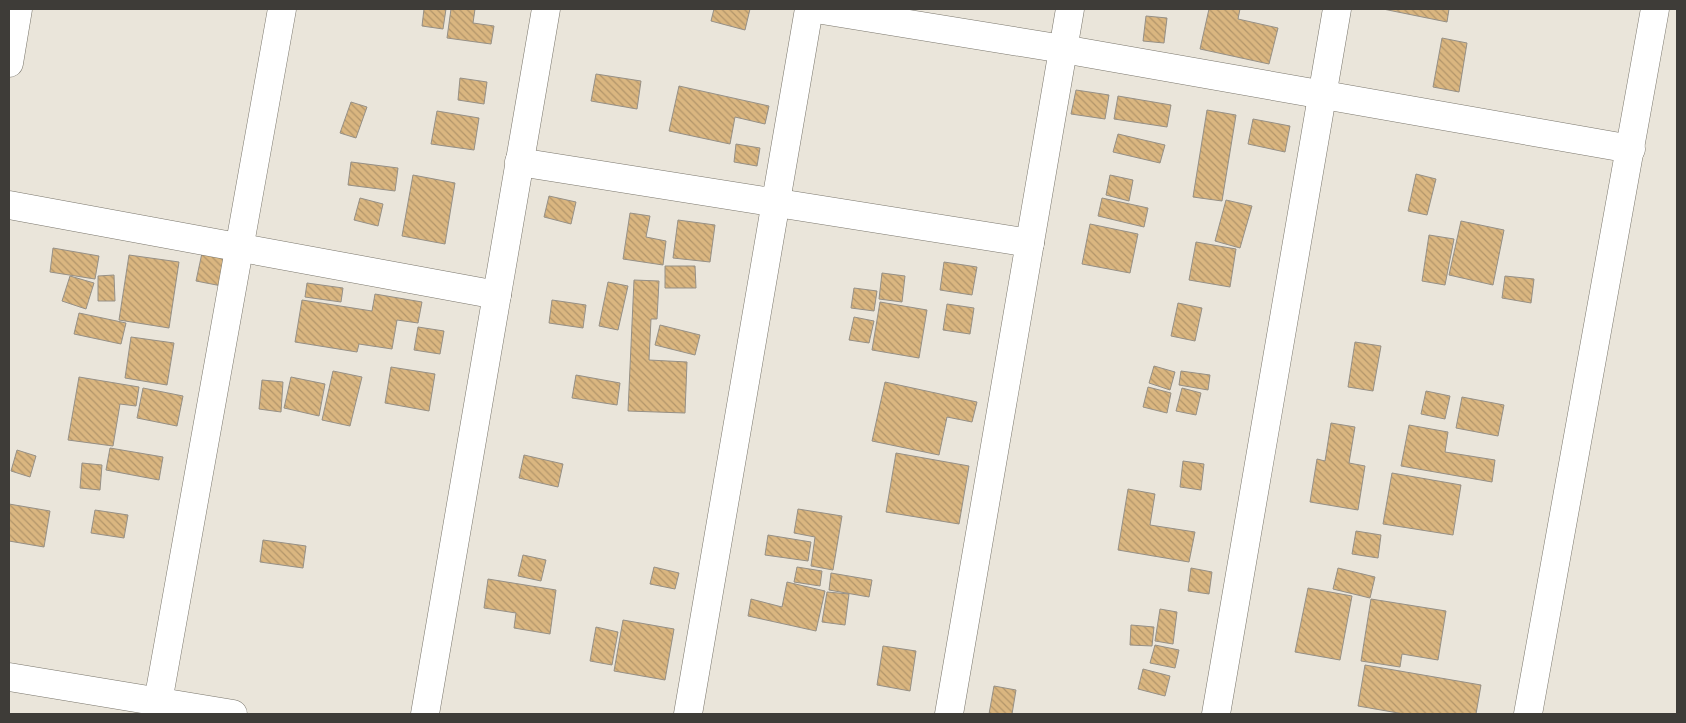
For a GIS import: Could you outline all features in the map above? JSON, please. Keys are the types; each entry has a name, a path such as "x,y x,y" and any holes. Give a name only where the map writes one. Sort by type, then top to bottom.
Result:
{"street":[{"path":"9,63 18,9"},
{"path":"158,702 282,9"},
{"path":"425,714 546,9"},
{"path":"688,714 810,9"},
{"path":"816,9 1064,49 1631,148"},
{"path":"949,714 1070,9"},
{"path":"1216,714 1337,9"},
{"path":"1528,714 1655,9"},
{"path":"520,162 1030,242"},
{"path":"9,205 240,246 497,295"},
{"path":"9,677 233,714"}],"building":[{"path":"424,9 446,9 443,29 422,26"},
{"path":"451,9 475,9 473,23 494,26 491,44 447,38"},
{"path":"714,9 750,9 745,30 711,21"},
{"path":"1209,9 1240,9 1238,19 1278,28 1269,64 1200,49"},
{"path":"1383,9 1449,9 1447,22"},
{"path":"1146,16 1167,18 1164,43 1143,41"},
{"path":"1442,38 1467,43 1459,92 1433,87"},
{"path":"596,74 641,81 637,109 591,101"},
{"path":"460,78 487,82 484,104 458,100"},
{"path":"679,86 769,106 765,124 735,117 730,144 669,131"},
{"path":"1076,90 1109,95 1105,119 1071,114"},
{"path":"1118,96 1171,105 1167,127 1114,119"},
{"path":"351,102 367,107 356,138 340,133"},
{"path":"1207,110 1236,115 1222,201 1193,197"},
{"path":"437,111 479,118 474,150 431,144"},
{"path":"1253,119 1290,126 1285,152 1248,144"},
{"path":"1118,134 1165,145 1160,163 1113,152"},
{"path":"736,144 760,148 757,166 734,162"},
{"path":"351,162 398,168 395,191 348,185"},
{"path":"1416,174 1436,179 1427,215 1408,211"},
{"path":"413,175 455,183 445,244 402,236"},
{"path":"1110,175 1133,180 1129,201 1106,195"},
{"path":"549,196 576,202 571,224 544,217"},
{"path":"360,198 383,204 378,226 354,220"},
{"path":"1102,198 1148,208 1144,227 1098,216"},
{"path":"1226,200 1252,206 1240,248 1215,241"},
{"path":"630,213 650,216 646,237 666,241 663,265 623,259"},
{"path":"678,220 715,225 710,262 673,258"},
{"path":"1461,221 1504,230 1493,285 1449,275"},
{"path":"1090,224 1138,234 1130,273 1082,264"},
{"path":"1429,235 1454,239 1445,285 1422,281"},
{"path":"205,239 235,245 227,287 196,281"},
{"path":"1196,242 1236,249 1230,287 1189,280"},
{"path":"53,248 99,256 95,279 50,272"},
{"path":"129,255 179,262 169,328 119,320"},
{"path":"944,262 977,267 972,295 940,290"},
{"path":"665,266 695,266 696,288 665,288"},
{"path":"882,273 905,276 902,302 879,299"},
{"path":"114,275 115,301 98,301 98,276"},
{"path":"70,276 94,283 86,309 62,301"},
{"path":"1505,276 1534,279 1531,303 1502,298"},
{"path":"634,280 659,281 657,319 651,319 649,360 687,362 685,413 628,411"},
{"path":"608,282 628,286 618,330 599,326"},
{"path":"307,283 343,288 341,302 305,297"},
{"path":"854,288 877,291 874,311 851,308"},
{"path":"375,294 422,302 418,323 397,320 392,349 359,344 357,352 295,342 302,300 372,311"},
{"path":"552,300 586,305 583,328 549,323"},
{"path":"880,302 927,310 919,358 872,350"},
{"path":"1178,303 1202,308 1195,341 1171,336"},
{"path":"947,304 974,308 970,334 943,330"},
{"path":"79,313 126,323 121,344 74,334"},
{"path":"854,317 874,321 869,343 849,340"},
{"path":"660,325 700,335 695,355 655,345"},
{"path":"418,327 444,331 440,354 414,350"},
{"path":"131,337 174,343 167,385 125,378"},
{"path":"1355,342 1381,346 1373,391 1348,387"},
{"path":"1154,366 1175,372 1170,390 1149,383"},
{"path":"391,367 435,374 429,411 385,403"},
{"path":"333,371 362,377 350,426 322,420"},
{"path":"1181,371 1210,375 1208,390 1179,385"},
{"path":"576,375 620,383 617,405 572,398"},
{"path":"79,377 139,387 136,406 120,404 113,446 68,440"},
{"path":"291,377 325,384 319,416 284,408"},
{"path":"262,380 283,382 281,412 259,409"},
{"path":"885,382 977,402 972,422 947,417 939,455 872,441"},
{"path":"1148,387 1171,393 1167,413 1143,407"},
{"path":"143,388 183,396 177,426 137,418"},
{"path":"1182,388 1201,393 1196,415 1176,411"},
{"path":"1426,391 1450,396 1445,419 1421,414"},
{"path":"1462,397 1504,405 1498,436 1456,428"},
{"path":"1331,423 1355,427 1349,463 1365,466 1358,510 1310,502 1317,459 1325,461"},
{"path":"1409,425 1448,432 1445,452 1495,460 1492,482 1401,466"},
{"path":"110,448 163,457 159,480 106,470"},
{"path":"17,450 36,456 30,477 11,471"},
{"path":"896,453 969,466 959,524 886,512"},
{"path":"524,455 563,464 558,487 519,478"},
{"path":"1183,461 1204,464 1201,490 1180,487"},
{"path":"82,463 102,465 100,490 80,488"},
{"path":"1392,473 1461,485 1453,535 1383,524"},
{"path":"1128,489 1155,494 1150,525 1195,532 1189,562 1118,550"},
{"path":"9,504 50,511 44,547 9,541"},
{"path":"798,509 842,516 833,570 811,566 815,537 794,533"},
{"path":"95,510 128,515 124,538 91,533"},
{"path":"1356,531 1381,535 1378,558 1352,554"},
{"path":"768,535 811,542 808,561 765,555"},
{"path":"263,540 306,546 303,568 260,562"},
{"path":"523,555 546,560 541,581 518,576"},
{"path":"654,567 679,573 675,589 650,584"},
{"path":"797,567 822,571 820,586 794,582"},
{"path":"1191,568 1212,572 1209,594 1188,591"},
{"path":"1338,568 1375,577 1370,598 1333,589"},
{"path":"831,573 872,580 869,597 829,590"},
{"path":"488,579 556,590 550,634 514,628 516,613 484,608"},
{"path":"787,582 825,591 816,631 748,616 751,599 782,607"},
{"path":"1308,588 1352,596 1340,660 1295,652"},
{"path":"827,592 849,594 845,625 822,622"},
{"path":"1371,599 1446,611 1438,660 1402,654 1400,667 1361,661"},
{"path":"1160,609 1177,612 1173,644 1155,641"},
{"path":"623,620 674,629 665,680 614,671"},
{"path":"1131,625 1154,627 1152,646 1130,645"},
{"path":"596,627 618,632 612,665 590,661"},
{"path":"1155,645 1179,650 1175,668 1150,663"},
{"path":"883,646 916,651 910,691 877,685"},
{"path":"1365,665 1481,685 1476,714 1404,714 1358,706"},
{"path":"1143,669 1170,676 1165,696 1138,689"},
{"path":"994,686 1016,690 1012,714 989,714"}]}
